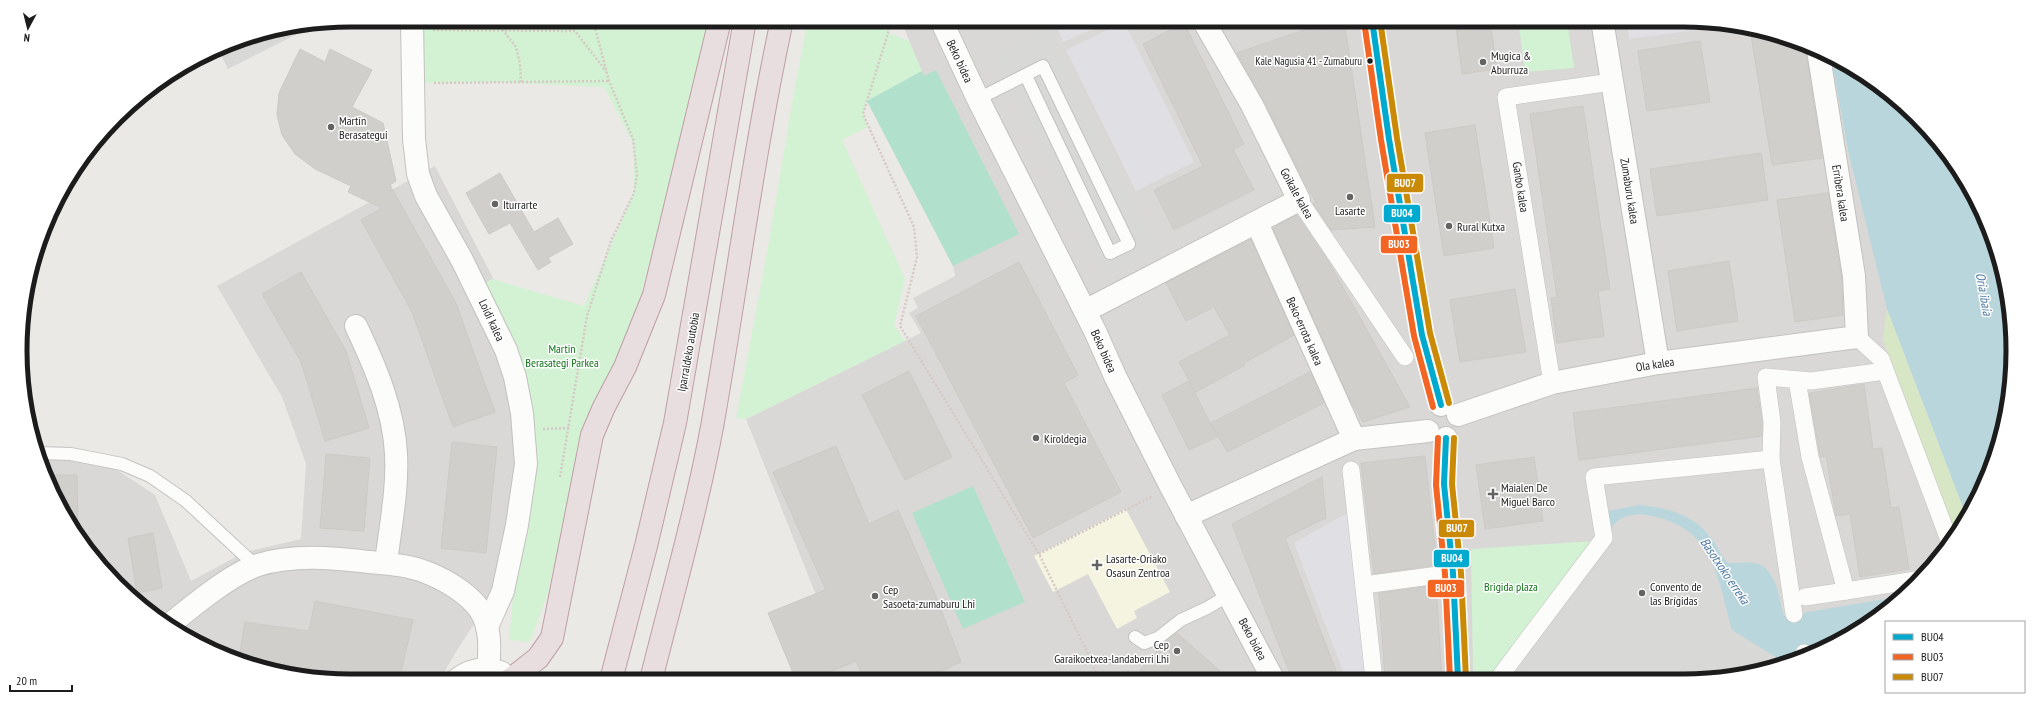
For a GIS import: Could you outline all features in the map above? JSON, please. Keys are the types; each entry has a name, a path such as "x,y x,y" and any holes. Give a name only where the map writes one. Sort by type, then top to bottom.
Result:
{"highway":[{"path":"519,674 538,658 552,638 592,435 604,407 625,367 654,295 718,27"},
{"name":"Iparraldeko autobia","path":"613,674 646,546 674,423 744,27"},
{"path":"653,674 684,553 712,428 753,171 781,27"}],"street":[{"name":"Loidi kalea","path":"412,27 414,139 418,174 426,196 466,267 506,350 515,377 522,413 526,464 517,525 503,591 487,627"},
{"name":"Beko bidea","path":"945,27 978,99 1085,311 1115,376 1186,516 1270,674"},
{"name":"Goikale kalea","path":"1207,27 1252,105 1299,200 1405,357"},
{"path":"1186,516 1354,439 1437,434 1456,431 1458,426 1449,410 1422,335 1389,139 1373,27"},
{"name":"Zumaburu kalea","path":"1603,27 1658,363"},
{"name":"Erribera kalea","path":"1819,57 1854,276 1857,337"},
{"name":"Ganbo kalea","path":"1552,383 1506,97 1612,82"},
{"path":"1085,311 1299,200"},
{"name":"Beko-errota kalea","path":"1257,223 1354,439"},
{"path":"356,326 371,357 384,396 396,454 386,563"},
{"path":"1857,337 1881,359 1947,535"},
{"name":"Ola kalea","path":"1437,434 1425,419 1430,409 1449,410 1552,383 1658,363 1857,337"},
{"path":"1794,614 1771,459 1772,422 1766,377 1810,381 1885,371"},
{"path":"1797,380 1810,457 1846,591"},
{"path":"1437,434 1444,484 1453,573 1458,674"},
{"path":"1502,674 1604,538 1594,477 1771,459"},
{"path":"1351,470 1373,674"},
{"path":"174,621 206,596 256,566 280,559 326,557 386,563 428,572 449,584 480,610 487,627 490,647 488,669"},
{"path":"1364,585 1453,573"},
{"path":"1805,597 1909,581"},
{"path":"467,674 474,670 488,669 504,674"}],"lane":[{"path":"978,99 1026,76 1043,66 1129,244 1110,253 1026,76"},
{"path":"44,453 71,454 122,464 150,476 186,501 256,566"},
{"path":"1135,637 1144,643 1158,638 1181,620 1207,608 1229,594"}],"path":[{"path":"438,27 503,32 575,31"},
{"path":"500,27 516,47 520,64 521,82"},
{"path":"573,27 607,73"},
{"path":"569,428 587,316 611,241 634,193 637,175 633,139 609,81 595,27"},
{"path":"890,27 863,114 914,227 916,257 900,326 1039,554 1090,658 1096,674"},
{"path":"413,83 609,81"},
{"path":"1039,554 1139,504"}],"shaded area":[{"path":"904,27 1682,27 1746,33 1786,44 1826,60 1833,64 1848,151 1892,325 1964,510 1926,564 1896,594 1862,619 1826,641 1786,657 1746,668 1725,671 1682,674 800,674 839,653 746,419 921,333 909,313 918,308 913,298 955,276 953,266 867,101 921,71"},
{"path":"1057,27 1098,27 1063,42"},
{"path":"1114,27 1126,27 1194,162 1136,191 1066,50"},
{"path":"1628,27 1708,28 1629,39"},
{"path":"1049,29 1159,251 1105,277 993,56"},
{"path":"304,31 228,69 221,54 267,38"},
{"path":"435,166 521,332 531,536 443,674 350,674 308,671 267,663 247,657 207,641 171,619 137,594 107,564 70,512 60,494 46,459 105,462 155,495 191,581 245,552 301,539 306,464 282,397 217,286"},
{"path":"1358,507 1377,674 1344,674 1294,543"},
{"name":"Lasarte-Oriako Osasun Zentroa","path":"1126,509 1170,592 1134,611 1137,618 1117,629 1088,574 1053,592 1034,556"},
{"name":"Convento de las Brígidas","path":"1623,521 1663,524 1693,543 1706,559 1724,627 1777,660 1746,668 1704,673 1509,674"}],"green space":[{"name":"Martin Berasategi Parkea","path":"422,27 710,27 634,321 584,435 548,592 530,642 509,640 524,477 515,377 477,288 492,279 584,306 634,193 634,145 604,87 489,82 423,83"},
{"path":"807,27 890,27 888,33 909,41 922,71 867,101 863,114 868,127 842,140 905,279 894,325 905,341 746,419 736,418 767,253 794,92"},
{"path":"1519,27 1568,27 1574,68 1525,72"},
{"path":"936,70 1019,234 953,266 867,101 922,71 924,76"},
{"path":"1887,309 1964,510 1952,529 1883,340"},
{"path":"973,486 1025,602 963,629 912,513"},
{"name":"Brigida plaza","path":"1595,541 1494,674 1473,673 1471,549"}],"water":[{"name":"Oria ibaia","path":"1832,64 1862,82 1896,107 1926,137 1963,189 1973,207 1989,247 2000,287 2003,308 2006,350 2005,372 2000,414 1995,434 1989,454 1973,494 1964,510 1887,309 1848,151"},
{"name":"Basotxoko erreka","path":"1639,505 1661,508 1681,514 1690,519 1707,533 1728,563 1753,563 1761,565 1767,570 1772,576 1778,592 1784,616 1891,598 1844,631 1826,641 1809,648 1798,649 1792,655 1779,659 1732,630 1717,574 1710,558 1701,544 1689,532 1674,523 1653,516 1635,514 1621,519 1612,527 1605,521 1604,512"}],"building":[{"path":"1176,27 1186,27 1244,144 1233,149 1254,190 1174,230 1154,190 1203,166 1143,44"},
{"path":"1312,27 1318,27 1318,30 1345,27 1375,227 1331,230 1313,203 1316,202 1263,99 1237,53"},
{"path":"1456,27 1491,27 1497,69 1462,74"},
{"path":"1751,34 1786,44 1806,52 1822,158 1772,165"},
{"path":"1700,41 1710,102 1647,111 1638,51"},
{"path":"300,49 325,62 330,49 372,70 352,107 383,123 396,181 390,185 456,303 495,412 453,427 412,312 361,220 382,208 348,192 351,186 315,169 295,154 282,135 277,115 279,93"},
{"path":"1583,106 1610,289 1598,291 1604,336 1557,343 1551,298 1557,297 1530,114"},
{"path":"1475,125 1494,248 1444,256 1425,133"},
{"path":"1761,153 1768,200 1657,216 1650,169"},
{"path":"500,173 534,232 558,218 573,244 548,258 551,262 538,270 510,223 489,234 466,193"},
{"path":"1828,193 1842,281 1843,315 1795,322 1777,200"},
{"path":"1297,215 1330,264 1410,407 1363,422 1346,392 1273,228"},
{"path":"1251,239 1294,335 1244,363 1245,365 1196,392 1179,362 1230,335 1214,307 1186,321 1166,283"},
{"path":"1729,261 1738,321 1677,331 1668,271"},
{"name":"Kiroldegia","path":"1019,262 1078,375 1064,383 1121,492 1033,538 916,316"},
{"path":"301,272 346,351 369,428 325,441 301,362 262,294"},
{"path":"1515,289 1526,352 1460,362 1450,300"},
{"path":"909,371 952,457 905,480 862,395"},
{"path":"1310,372 1324,403 1227,452 1211,423"},
{"path":"1189,381 1217,437 1189,450 1162,395"},
{"path":"1864,384 1873,449 1882,448 1891,508 1899,507 1909,569 1860,577 1850,514 1836,516 1826,456 1820,457 1809,393"},
{"path":"1757,388 1762,423 1762,436 1579,460 1573,413"},
{"path":"452,442 497,447 486,553 441,548"},
{"path":"836,446 869,524 898,510 935,594 961,662 934,674 862,674 856,661 825,674 793,674 768,613 825,590 825,588 773,472"},
{"path":"326,454 370,458 364,531 320,528"},
{"path":"1425,456 1437,565 1374,574 1361,463"},
{"path":"1534,457 1543,521 1485,529 1476,465"},
{"path":"52,475 77,475 78,524 60,494"},
{"path":"1322,477 1326,518 1285,538 1337,674 1290,674 1232,524"},
{"path":"153,533 162,588 137,593 128,538"},
{"path":"1436,585 1442,674 1385,674 1379,593"},
{"path":"315,601 413,620 401,674 363,674 342,670 341,674 316,672 278,666 240,654 245,622 309,631"},
{"name":"Cep Garaikoetxea-landaberri Lhi","path":"1177,633 1223,674 1145,674 1140,670 1165,642"}],"transit line":[{"name":"BU03","path":"1365,27 1381,140 1414,336 1433,407"},
{"name":"BU04","path":"1373,27 1389,139 1422,335 1441,405"},
{"name":"BU07","path":"1381,27 1397,138 1430,333 1449,403"},
{"name":"BU03","path":"1438,438 1436,485 1445,574 1450,674"},
{"name":"BU04","path":"1446,438 1444,484 1453,573 1458,674"},
{"name":"BU07","path":"1454,438 1452,484 1461,573 1466,674"}],"place":[{"name":"Kale Nagusia 41 - Zumaburu","path":"1370,61"},
{"name":"Mugica & Aburruza","path":"1483,62"},
{"name":"Martín Berasategui","path":"331,127"},
{"name":"Lasarte","path":"1350,197"},
{"name":"Iturrarte","path":"495,204"},
{"name":"Rural Kutxa","path":"1449,226"},
{"name":"Kiroldegia","path":"1036,438"},
{"name":"Maialen De Miguel Barco","path":"1493,494"},
{"name":"Lasarte-Oriako Osasun Zentroa","path":"1097,565"},
{"name":"Convento de las Brígidas","path":"1642,593"},
{"name":"Cep Sasoeta-zumaburu Lhi","path":"875,596"},
{"name":"Cep Garaikoetxea-landaberri Lhi","path":"1177,651"}]}
